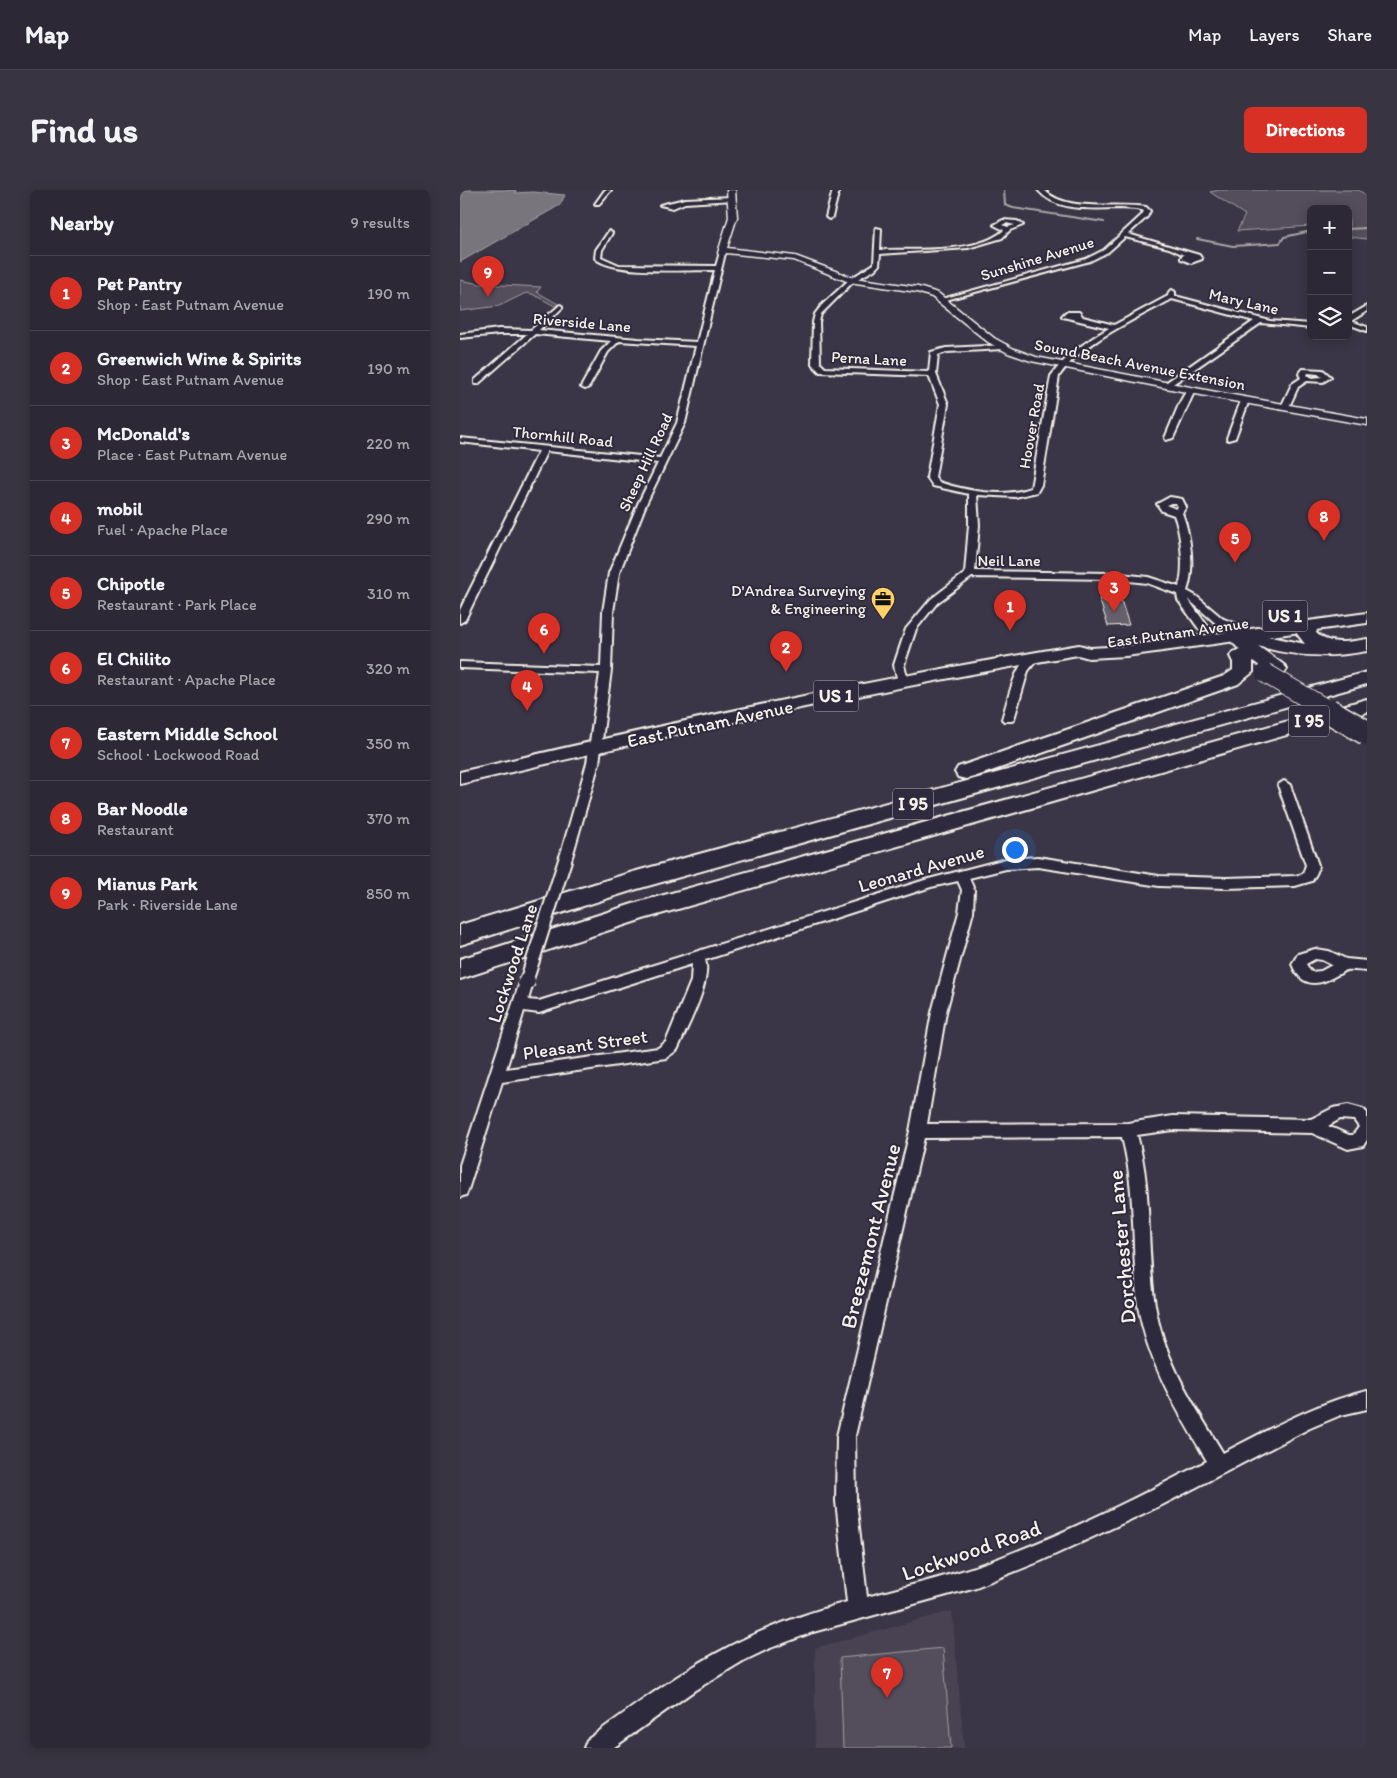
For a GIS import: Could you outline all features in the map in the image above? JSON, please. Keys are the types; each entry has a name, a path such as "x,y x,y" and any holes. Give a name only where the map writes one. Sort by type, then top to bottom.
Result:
{"highway":[{"path":"1308,626 1305,631 1308,636 1319,644 1333,646 1367,644"},
{"path":"1228,636 1304,651 1333,651 1367,644"},
{"path":"1228,636 1271,671 1367,733"},
{"path":"788,838 845,811 983,767 1231,680 1243,672 1243,662 1228,636"},
{"path":"1271,671 1367,722"},
{"name":"I 95","path":"460,935 591,893 1367,678"},
{"name":"I 95","path":"460,969 648,908 1367,705"},
{"path":"1251,738 1367,713"}],"main road":[{"name":"East Putnam Avenue","path":"1228,636 1367,605"},
{"name":"East Putnam Avenue","path":"460,778 595,747 903,682 1034,657 1079,650 1095,653 1126,651 1367,618"}],"street":[{"path":"597,203 608,190"},
{"name":"Sheep Hill Road","path":"595,747 606,670 608,612 614,573 638,513 684,416 718,268 733,217 731,190"},
{"path":"830,217 836,190"},
{"path":"1041,190 1044,195 1051,199 1072,205 1144,208"},
{"path":"678,202 732,200"},
{"name":"Sunshine Avenue","path":"944,300 1088,260 1106,251 1126,235 1145,216 1147,211 1144,208"},
{"path":"852,280 872,269 877,264 878,229"},
{"path":"878,252 968,247 1003,235 1008,229"},
{"path":"609,233 599,250 598,258 610,265 650,268 718,268"},
{"path":"1126,235 1172,247 1188,255"},
{"name":"Sound Beach Avenue Extension","path":"722,253 751,253 800,259 852,280 918,290 935,295 944,300 970,324 1003,347 1025,356 1061,366 1367,422"},
{"name":"Perna Lane","path":"852,280 818,314 816,322 816,364 823,370 836,372 932,374"},
{"path":"1061,366 1116,328 1171,294 1166,288 1179,289"},
{"name":"Mary Lane","path":"1171,294 1260,320 1307,326"},
{"path":"478,382 560,307"},
{"path":"1352,318 1367,308"},
{"path":"1079,318 1116,328"},
{"path":"1166,386 1260,320"},
{"path":"1352,323 1367,329"},
{"name":"Riverside Lane","path":"460,336 488,332 534,331 617,339 701,344"},
{"path":"585,387 605,351 617,339"},
{"path":"970,574 974,525 974,492 944,487 933,481 932,469 944,404 932,374 932,357 936,352 1003,347"},
{"name":"Hoover Road","path":"974,492 1019,494 1030,492 1036,488 1055,376 1061,366"},
{"path":"1285,407 1295,386 1306,378"},
{"path":"1169,438 1191,390"},
{"path":"1231,438 1245,400"},
{"name":"Thornhill Road","path":"460,440 663,461"},
{"path":"460,620 544,449"},
{"path":"1178,513 1183,526 1187,577 1182,593 1183,600 1228,636"},
{"name":"Neil Lane","path":"903,682 899,665 908,637 917,620 934,601 970,574 1131,578 1156,581 1192,598 1228,636"},
{"path":"1008,719 1023,670 1034,657"},
{"path":"460,665 606,670"},
{"name":"Lockwood Lane","path":"460,1190 590,780 595,747"},
{"name":"Leonard Avenue","path":"519,1005 540,1007 930,883 1006,864 1038,862 1159,881 1226,883 1295,881 1307,878 1312,872 1312,865 1284,785"},
{"name":"Breezemont Avenue","path":"858,1610 846,1501 846,1436 883,1272 918,1131 939,1012 966,912 968,890 962,875"},
{"name":"Pleasant Street","path":"497,1076 661,1054 672,1046 698,981 700,966 697,956"},
{"path":"1344,964 1367,966"},
{"path":"918,1131 1128,1130 1173,1123 1313,1126 1348,1142 1357,1141 1367,1129 1365,1121 1358,1114 1348,1112 1338,1113 1313,1126"},
{"name":"Dorchester Lane","path":"1128,1130 1137,1163 1146,1304 1151,1329 1161,1359 1174,1388 1220,1464"},
{"name":"Lockwood Road","path":"595,1748 691,1682 742,1651 786,1631 932,1590 1034,1554 1071,1539 1317,1415 1341,1406 1367,1400"}],"shaded area":[{"path":"460,190 516,190 515,193 533,192 565,195 560,205 460,262 460,201 462,197"},
{"path":"1219,190 1359,190 1367,196 1367,239 1352,237 1352,205 1307,205 1307,226 1237,231 1245,215 1210,192"},
{"path":"460,280 480,284 541,287 537,292 558,304 555,306 532,294 526,293 499,306 460,311"},
{"path":"952,1611 964,1748 815,1748 815,1648"},
{"path":"943,1648 951,1748 843,1748 840,1658"}],"building":[{"path":"1120,597 1129,625 1108,626 1099,598"}],"waterway":[{"path":"1004,190 1005,205 1013,208 1104,222"},
{"path":"1352,229 1367,228"},
{"path":"1197,239 1233,246 1280,243 1284,237 1307,232"}],"place":[{"name":"Mianus Park","path":"488,297"},
{"name":"Bar Noodle","path":"1324,541"},
{"name":"Chipotle","path":"1235,563"},
{"name":"McDonald's","path":"1114,612"},
{"name":"D'Andrea Surveying & Engineering","path":"883,620"},
{"name":"Pet Pantry","path":"1010,631"},
{"name":"El Chilito","path":"544,654"},
{"name":"Greenwich Wine & Spirits","path":"786,672"},
{"name":"mobil","path":"527,711"},
{"name":"Eastern Middle School","path":"887,1698"}]}
